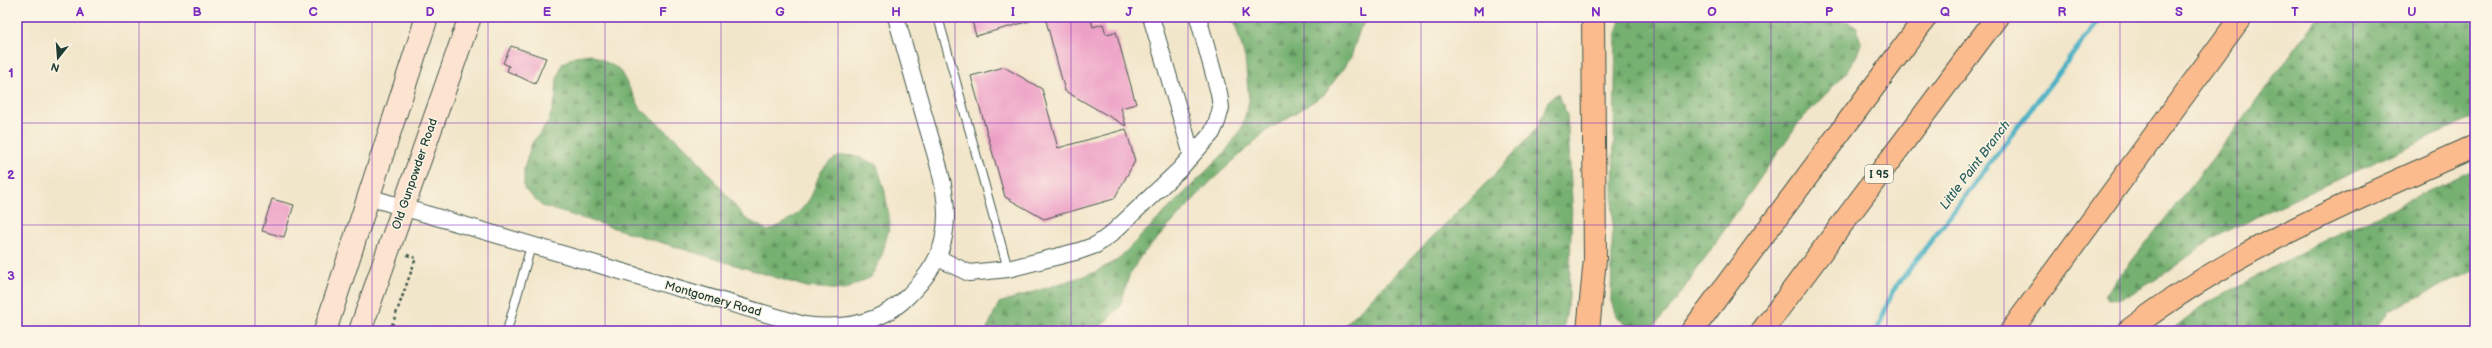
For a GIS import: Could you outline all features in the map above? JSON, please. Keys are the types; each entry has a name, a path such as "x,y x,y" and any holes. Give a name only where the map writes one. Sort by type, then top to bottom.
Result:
{"highway":[{"path":"1588,331 1595,258 1593,17"},
{"path":"1692,331 1926,17"},
{"name":"I 95","path":"1762,331 1997,17"},
{"path":"2011,331 2241,17"},
{"path":"2128,331 2162,305 2277,236 2475,146"}],"main road":[{"path":"324,331 427,17"},
{"name":"Old Gunpowder Road","path":"360,331 470,17"}],"street":[{"name":"Montgomery Road","path":"368,197 804,325 830,328 857,324 881,316 903,302 922,282 938,258 946,221 942,179 896,17"},
{"path":"1151,17 1192,155"},
{"path":"938,258 969,273 1008,269 1096,245 1127,218 1192,155 1212,133 1221,108 1219,93 1198,17"}],"lane":[{"path":"938,17 1008,269"},
{"path":"507,331 531,246"}],"green space":[{"path":"1233,17 1369,17 1360,29 1351,57 1325,94 1265,132 1211,181 1140,257 1129,276 1120,307 1096,331 986,331 999,303 1093,273 1116,261 1225,152 1241,130 1249,101 1245,58"},
{"path":"1621,17 1792,17 1849,22 1857,27 1861,43 1857,55 1846,73 1799,122 1671,307 1655,325 1643,329 1628,325 1616,316 1611,301 1616,33"},
{"path":"2318,17 2475,17 2475,116 2242,223 2211,240 2145,286 2118,299 2108,300 2105,295 2238,126"},
{"path":"591,54 619,69 641,109 691,152 745,218 768,231 796,215 801,210 811,196 823,169 835,158 848,155 855,156 877,165 885,192 890,224 882,255 871,277 844,290 807,287 542,206 524,189 524,169 532,143 548,123 556,97 557,79 562,64 575,56"},
{"path":"1558,93 1567,115 1572,201 1569,298 1563,331 1339,331 1496,173 1538,127 1548,101"},
{"path":"2475,170 2475,270 2388,311 2373,331 2170,331 2202,306 2322,241"}],"building":[{"path":"971,17 1029,17 1030,21 976,36"},
{"path":"1045,17 1090,17 1093,27 1103,24 1106,34 1116,32 1136,104 1121,108 1126,126 1065,91"},
{"path":"511,46 546,58 535,84 507,71 509,66 503,63"},
{"path":"1004,67 1042,89 1058,148 1126,129 1135,161 1114,199 1044,219 1005,197 971,76"},
{"path":"272,199 294,205 284,237 262,231"}],"waterway":[{"name":"Little Paint Branch","path":"1877,331 1892,292 2101,17"}]}
